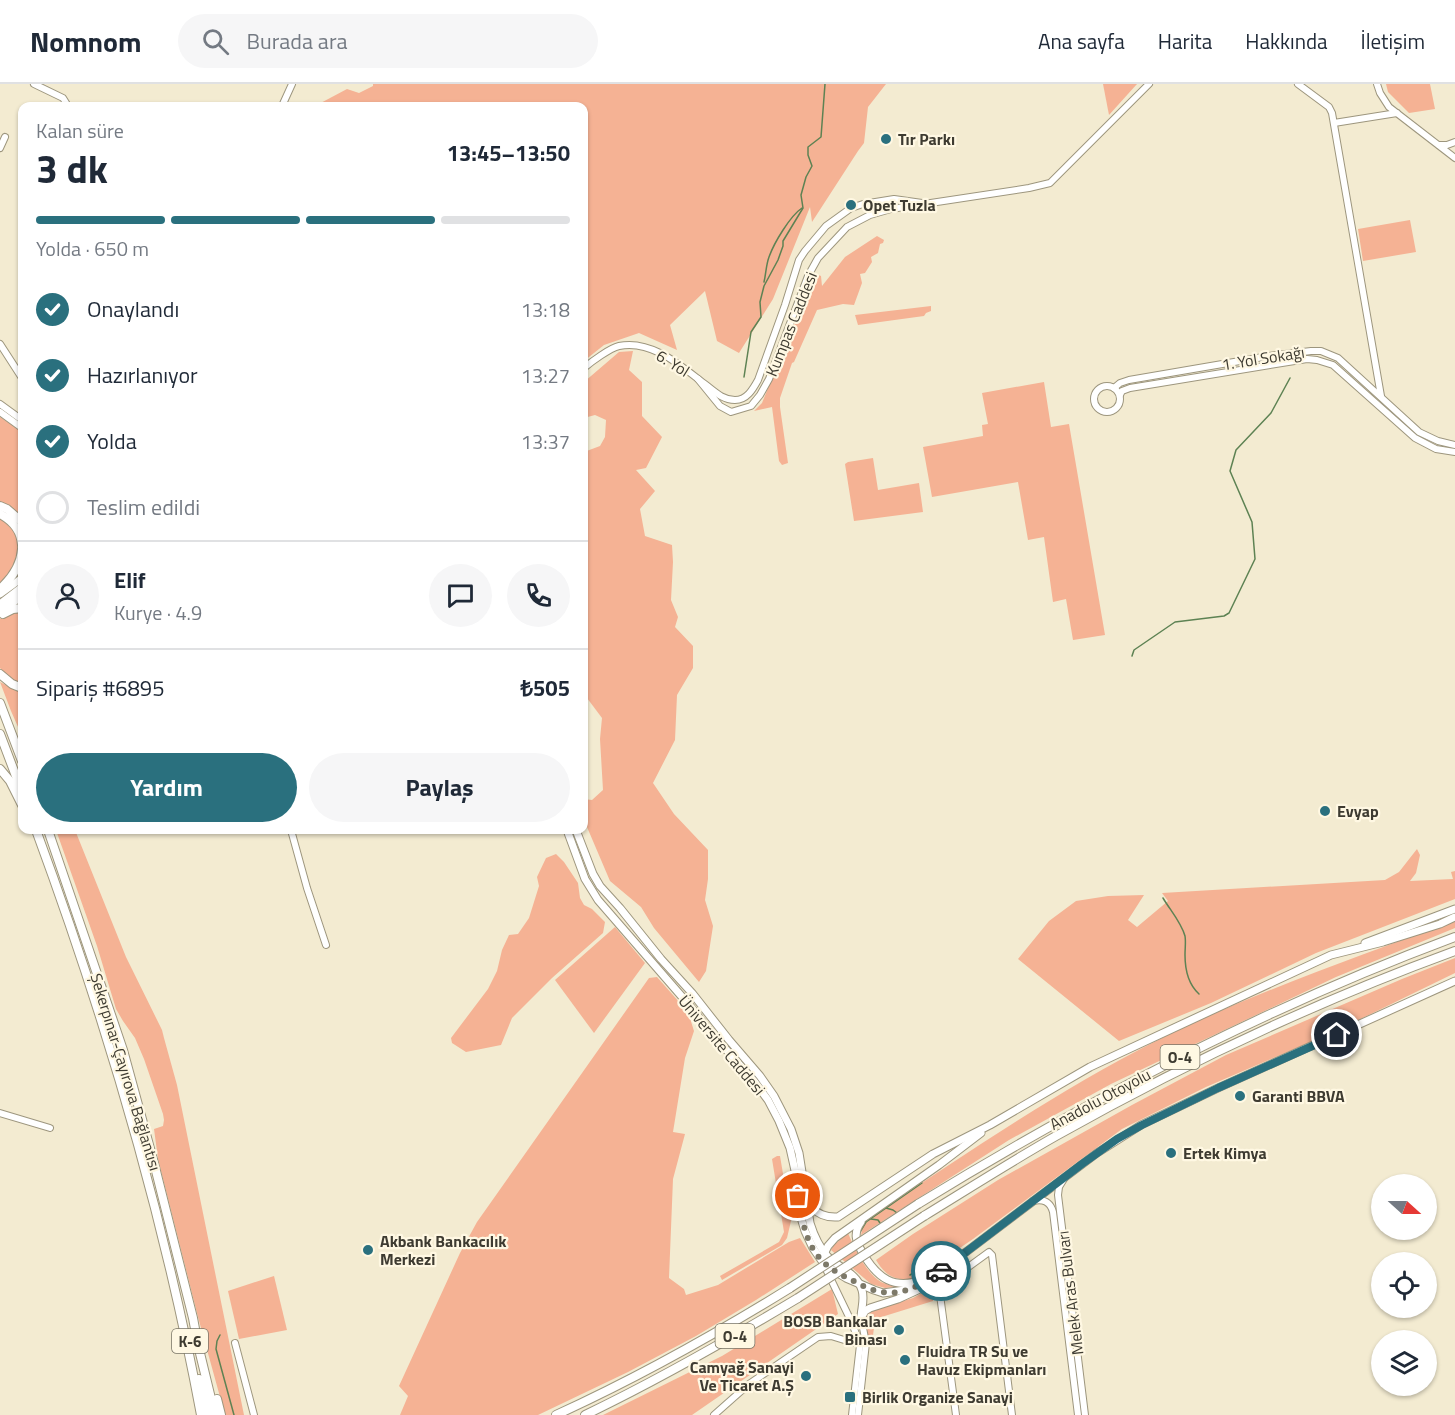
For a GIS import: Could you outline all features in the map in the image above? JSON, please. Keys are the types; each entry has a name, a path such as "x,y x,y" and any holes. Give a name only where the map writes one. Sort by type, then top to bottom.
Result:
{"highway":[{"path":"0,507 7,509 18,519"},
{"path":"0,514 11,521 18,530"},
{"path":"0,589 18,568"},
{"path":"0,614 18,598"},
{"path":"0,614 18,609"},
{"path":"0,674 18,686"},
{"path":"0,703 18,750"},
{"path":"0,734 18,781"},
{"path":"0,769 10,781 18,797"},
{"name":"Şekerpınar-Çayırova Bağlantısı","path":"37,834 70,920 114,1062 158,1216 170,1268"},
{"name":"Şekerpınar-Çayırova Bağlantısı","path":"49,834 123,1050 193,1318"},
{"name":"Anadolu Otoyolu","path":"556,1415 636,1377 700,1342 790,1288 918,1204 1125,1085 1200,1047 1343,982 1455,937"},
{"name":"Anadolu Otoyolu","path":"585,1415 679,1368 798,1298 924,1216 1055,1137 1194,1063 1316,1007 1455,951"},
{"name":"K-6","path":"170,1268 201,1415"},
{"name":"K-6","path":"170,1268 186,1322 208,1415"},
{"name":"K-6","path":"193,1318 215,1415"},
{"name":"K-6","path":"193,1318 221,1415"}],"main road":[{"path":"0,594 18,581"},
{"path":"0,604 18,590"},
{"name":"Üniversite Caddesi","path":"568,834 591,890 754,1081 773,1110 790,1148 802,1221 813,1248 822,1261 837,1273 883,1293 900,1292 921,1285 1107,1146 1142,1125 1424,994"},
{"name":"Üniversite Caddesi","path":"578,834 600,886 760,1076 781,1107 799,1153 813,1234 824,1252"},
{"path":"807,1205 821,1216 838,1217 933,1154 990,1125 1090,1067 1331,955 1455,909"},
{"path":"1331,955 1383,942 1455,917"},
{"path":"1424,994 1455,976"},
{"path":"1424,994 1455,981"},
{"path":"822,1261 830,1242 939,1165 990,1125"},
{"path":"863,1217 856,1237 867,1260 880,1275 904,1284 919,1281 940,1272"},
{"path":"824,1252 851,1273 860,1284 863,1302 861,1318"},
{"path":"861,1318 870,1308 925,1287 940,1272"}],"street":[{"path":"34,84 63,98 66,102"},
{"path":"284,102 292,84"},
{"path":"929,204 1050,183 1149,84"},
{"path":"1298,84 1329,107 1332,112 1381,397 1379,406"},
{"path":"1377,84 1384,101 1455,158"},
{"path":"1334,123 1397,113"},
{"path":"0,148 5,137"},
{"path":"1438,145 1455,142"},
{"name":"Kumpas Caddesi","path":"698,379 724,398 736,400 753,391 799,260 826,226 851,208 863,204 894,199 929,204"},
{"name":"Kumpas Caddesi","path":"698,379 720,406 731,412 751,406 769,379 808,276 818,258 847,227 870,215 891,209 929,204"},
{"path":"805,251 818,258"},
{"path":"795,271 808,276"},
{"path":"0,344 18,372"},
{"name":"6. Yol","path":"588,365 618,346 641,345 665,355 698,379"},
{"name":"1. Yol Sokağı","path":"1114,388 1129,380 1321,351 1338,358 1419,432 1438,441 1455,445"},
{"path":"1120,396 1114,388 1105,386 1097,391 1094,399 1097,407 1104,412 1112,412 1119,406 1122,391 1130,388 1307,359 1317,360 1333,365 1415,438 1436,449 1455,452"},
{"path":"0,404 18,417"},
{"path":"0,412 18,425"},
{"path":"292,834 326,945"},
{"path":"0,1113 50,1128"},
{"name":"Melek Aras Bulvarı","path":"1068,1175 1059,1187 1058,1195 1085,1415"},
{"path":"1032,1202 1045,1201 1052,1207 1078,1415"},
{"path":"956,1415 940,1295 945,1284 989,1252 992,1255 1012,1415"},
{"path":"822,1261 852,1323 862,1351 858,1415"},
{"path":"852,1415 865,1338 861,1318"},
{"path":"714,1415 749,1384 818,1337 831,1336 854,1343 858,1340"},
{"path":"845,1341 862,1351"},
{"path":"235,1343 254,1415"}],"shaded area":[{"path":"373,84 886,84 868,107 864,143 812,222 810,207 773,299 739,353 717,341 705,291 670,325 677,350 639,333 604,345 588,358 588,102 323,102 347,89 359,93"},
{"path":"1103,84 1137,84 1109,115"},
{"path":"1386,84 1430,84 1435,109 1409,113 1388,92"},
{"path":"1410,220 1416,252 1363,261 1358,229"},
{"path":"877,236 884,240 883,243 880,244 878,253 871,257 872,262 865,273 860,274 862,283 854,305 843,304 817,310 792,363 780,398 788,463 782,465 779,461 772,407 754,411 762,403 816,274 821,276 822,286 845,257"},
{"path":"931,306 931,311 924,316 858,325 855,315"},
{"path":"633,351 629,370 642,382 642,416 662,437 646,468 636,470 655,491 640,509 645,536 672,545 671,600 678,617 675,627 693,646 693,668 677,695 675,740 653,783 674,814 708,850 705,900 713,926 706,971 699,982 654,928 641,907 610,881 588,829 588,800 592,800 603,790 600,739 602,718 588,699 588,450 600,446 605,437 606,420 595,415 588,417 588,379 619,352"},
{"path":"1044,382 1051,427 1069,424 1105,635 1073,640 1066,599 1053,602 1044,537 1028,540 1018,482 932,497 923,447 983,436 982,425 988,424 982,393"},
{"path":"0,417 18,429 18,515 0,503"},
{"path":"873,458 878,490 919,483 923,512 854,521 845,464"},
{"path":"0,519 15,533 18,550 13,567 0,583"},
{"path":"18,611 18,682 8,677 0,668 0,619"},
{"path":"0,682 18,690 18,727"},
{"path":"57,834 77,834 126,957 162,1030 177,1085 244,1415 225,1415 158,1159 154,1129 163,1126 163,1114 135,1038 116,1009 97,946"},
{"path":"1417,849 1420,855 1416,873 1410,881 1453,879 1451,872 1455,871 1455,899 1316,953 1211,1003 1119,1041 1018,959 1049,921 1076,901 1108,896 1144,895 1128,920 1137,927 1168,901 1162,893 1385,880 1399,872"},
{"path":"556,854 578,883 580,898 584,905 592,909 605,922 603,933 552,978 512,1018 501,1045 466,1052 452,1043 451,1038 488,989 497,971 502,950 509,935 518,934 529,918 539,886 537,877 546,858"},
{"path":"1455,920 1455,928 1336,977 1111,1084 1009,1140 861,1235 863,1225 878,1212 1015,1122 1120,1060 1229,1007"},
{"path":"615,927 645,963 594,1033 555,980"},
{"path":"1455,958 1455,973 1338,1030 1206,1087 1122,1129 973,1239 916,1278 893,1277 884,1271 876,1260 998,1180 1226,1055"},
{"path":"657,977 688,1012 694,1031 685,1058 673,1132 685,1134 673,1179 669,1278 684,1289 686,1295 718,1285 789,1242 800,1238 815,1262 696,1336 538,1415 400,1415 408,1396 399,1386 460,1253 477,1222 649,978"},
{"path":"780,1156 791,1221 787,1238 782,1245 722,1280 720,1276 779,1242 784,1232 772,1159"},
{"path":"848,1233 857,1253 871,1273 881,1282 895,1287 885,1288 871,1284 831,1250"},
{"path":"274,1276 287,1330 239,1339 228,1291"},
{"path":"933,1287 933,1301 875,1319 872,1344 869,1343 864,1320 867,1314 913,1298"},
{"path":"832,1289 838,1314 692,1415 603,1415 722,1356"}],"waterway":[{"path":"744,377 751,332 761,317 760,302 764,286 778,260 783,241 803,208 801,195 812,166 808,147 821,137 825,84"},
{"path":"764,282 768,260 775,245 788,223 802,208"},
{"path":"1132,656 1134,650 1175,622 1224,616 1229,613 1255,559 1252,522 1230,471 1236,450 1271,413 1290,378"},
{"path":"1163,898 1183,931 1187,971 1192,986 1199,994"},
{"path":"860,1232 866,1222 922,1183"},
{"path":"886,1208 897,1213"},
{"path":"871,1219 878,1220 880,1223"},
{"path":"910,1275 918,1270 935,1243"},
{"path":"911,1279 920,1276"},
{"path":"220,1335 216,1349 234,1415"}],"way so far":[{"path":"798,1196 802,1221 813,1248 828,1267 846,1278 883,1293 921,1285 941,1271"}],"place":[{"name":"Tır Parkı","path":"886,139"},
{"name":"Opet Tuzla","path":"851,205"},
{"name":"Evyap","path":"1325,811"},
{"name":"Garanti BBVA","path":"1240,1096"},
{"name":"Ertek Kimya","path":"1171,1153"},
{"name":"Akbank Bankacılık Merkezi","path":"368,1250"},
{"name":"BOSB Bankalar Binası","path":"899,1330"},
{"name":"Fluidra TR Su ve Havuz Ekipmanları","path":"905,1360"},
{"name":"Camyağ Sanayi Ve Ticaret A.Ş","path":"806,1376"},
{"name":"Birlik Organize Sanayi","path":"850,1397"}],"route":[{"path":"941,1271 1117,1139 1218,1088 1337,1035"}]}
